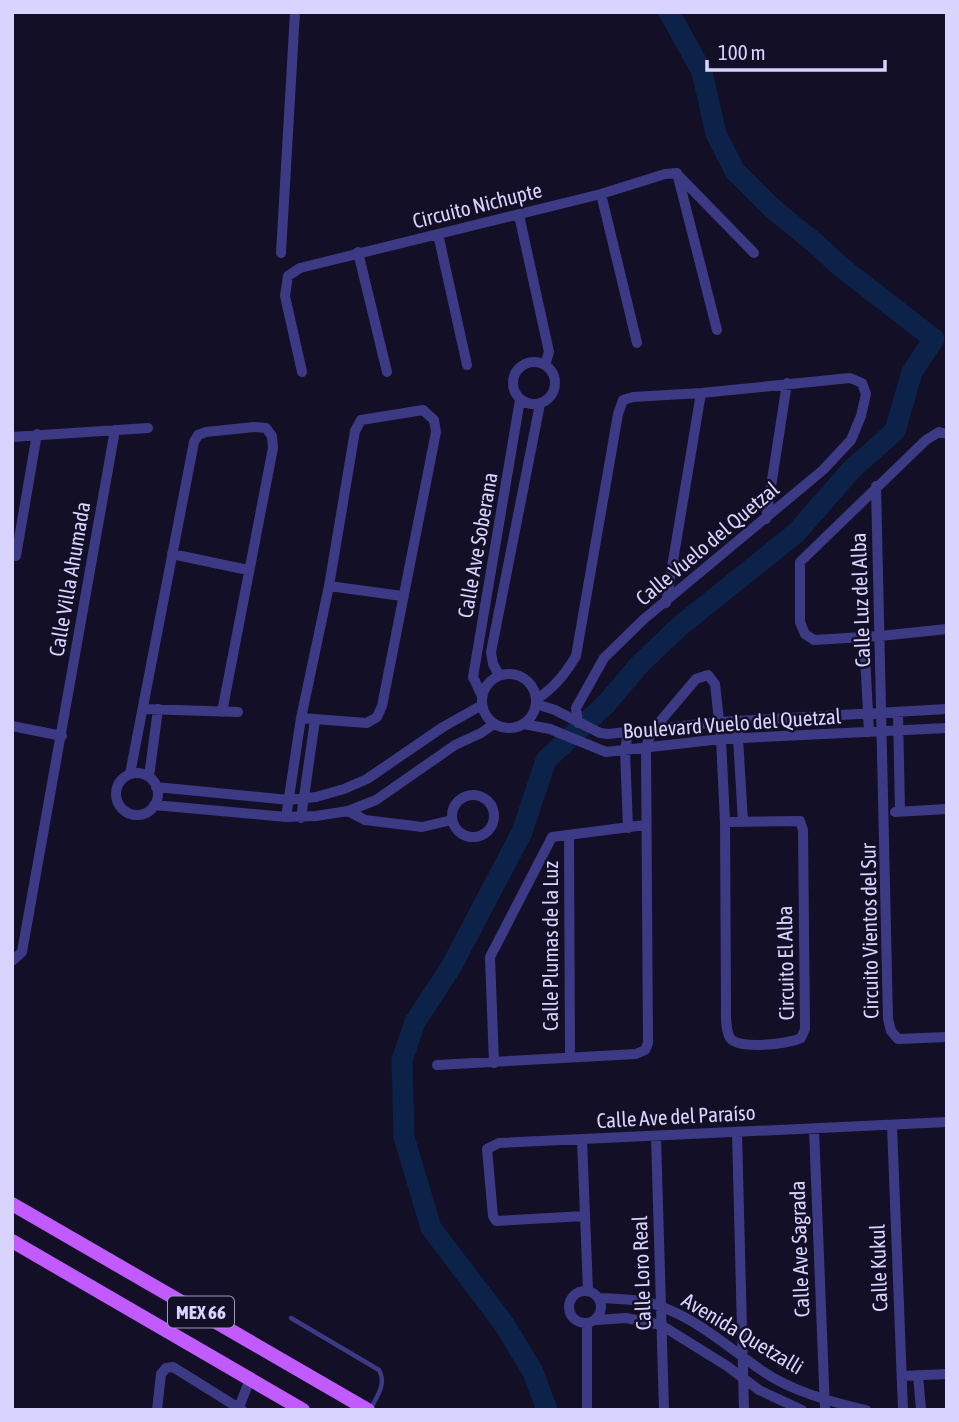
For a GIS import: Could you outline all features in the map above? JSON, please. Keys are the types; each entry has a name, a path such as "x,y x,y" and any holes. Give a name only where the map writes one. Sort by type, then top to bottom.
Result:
{"main road":[{"name":"MEX 66","path":"12,1204 364,1409"},
{"name":"MEX 66","path":"12,1241 303,1410"}],"street":[{"path":"281,253 295,12"},
{"path":"677,173 754,253"},
{"path":"677,173 717,330"},
{"name":"Circuito Nichupte","path":"302,372 285,296 288,276 300,268 519,215 677,173"},
{"path":"601,194 637,342"},
{"path":"519,215 549,352 545,365"},
{"path":"438,234 467,365"},
{"path":"358,252 387,372"},
{"path":"530,362 545,365 554,376 555,384 548,400 540,404 529,404 520,400 513,386 517,370 530,362"},
{"name":"Calle Vuelo del Quetzal","path":"578,723 576,708 604,658 644,619 823,470 851,440 866,394 862,383 850,378 787,383"},
{"path":"482,700 487,717 494,724 505,729 524,724 531,718 537,701 564,677 576,656 618,414 623,400 787,383 766,519"},
{"path":"666,603 701,393"},
{"name":"Calle Ave Soberana","path":"482,700 473,677 520,400"},
{"name":"Calle Ave Soberana","path":"499,675 491,653 540,404"},
{"path":"286,817 301,718 328,586 355,431 361,420 422,411 435,420 436,432 382,706 377,717 367,723 301,718"},
{"path":"12,437 148,428"},
{"path":"130,774 194,442 198,435 206,432 266,428 272,436 273,448 222,712"},
{"name":"Calle Villa Ahumada","path":"12,961 23,952 115,430"},
{"path":"947,434 939,432 926,440 800,562 800,622 805,634 814,640 947,629"},
{"path":"16,556 37,434"},
{"name":"Calle Luz del Alba","path":"876,486 883,731"},
{"path":"172,554 248,570"},
{"path":"328,586 402,596"},
{"name":"Calle Luz del Alba","path":"864,636 869,732"},
{"path":"156,787 302,800 344,789 368,779 482,700 491,680 499,675 516,674 524,678 531,684 537,701"},
{"name":"Circuito El Alba","path":"652,731 696,679 708,675 715,684 721,739 725,822 726,1004 730,1037 736,1044 746,1045 794,1042 801,1038 805,1029 803,830 800,821 725,822"},
{"name":"Boulevard Vuelo del Quetzal","path":"537,701 600,733 652,731 719,722 947,709"},
{"path":"144,709 237,712"},
{"path":"149,777 159,709"},
{"path":"898,713 900,811"},
{"path":"301,818 315,720"},
{"path":"737,722 743,822"},
{"path":"154,804 301,818 348,811 376,800 455,745 494,724"},
{"name":"Boulevard Vuelo del Quetzal","path":"524,724 550,729 606,752 721,739 947,728"},
{"path":"12,726 62,736"},
{"path":"437,1065 636,1054 645,1050 649,1043 646,747 652,731"},
{"name":"Circuito Vientos del Sur","path":"883,731 888,1018 891,1031 898,1039 947,1037"},
{"path":"628,733 625,750 628,828"},
{"path":"136,773 149,777 156,787 154,804 145,813 127,813 119,804 116,792 120,781 136,773"},
{"path":"472,795 487,800 494,811 492,826 488,832 475,837 457,831 452,820 452,812 458,801 472,795"},
{"name":"Circuito Vientos del Sur","path":"885,812 947,809"},
{"path":"348,811 365,820 422,827 452,820"},
{"path":"494,1063 491,957 552,837 645,825"},
{"name":"Calle Plumas de la Luz","path":"569,836 570,1057"},
{"name":"Calle Ave del Paraíso","path":"585,1216 496,1221 493,1216 488,1149 499,1143 947,1122"},
{"name":"Calle Kukul","path":"892,1125 903,1410"},
{"name":"Calle Ave Sagrada","path":"814,1129 825,1410"},
{"path":"737,1132 744,1410"},
{"name":"Calle Loro Real","path":"656,1136 664,1410"},
{"path":"582,1139 588,1291"},
{"path":"587,1410 591,1322 602,1307 599,1298 588,1291 572,1296 569,1307 572,1317 576,1321 591,1322"},
{"name":"Avenida Quetzalli","path":"599,1298 627,1299 661,1306 691,1321 763,1371 797,1388 866,1410"},
{"name":"Avenida Quetzalli","path":"591,1322 626,1318 661,1325 759,1390 802,1410"},
{"path":"157,1410 161,1374 166,1368 173,1367 239,1409 250,1379"},
{"path":"902,1376 947,1374"},
{"path":"918,1376 921,1410"}],"lane":[{"path":"291,1318 379,1370 383,1377 382,1385 364,1409"}],"waterway":[{"path":"547,1410 533,1372 504,1324 431,1228 404,1137 402,1060 415,1022 451,967 522,832 546,760 606,704 641,663 680,626 796,533 852,469 895,431 912,372 934,339 841,267 772,208 735,171 716,134 702,72 669,12"}]}
